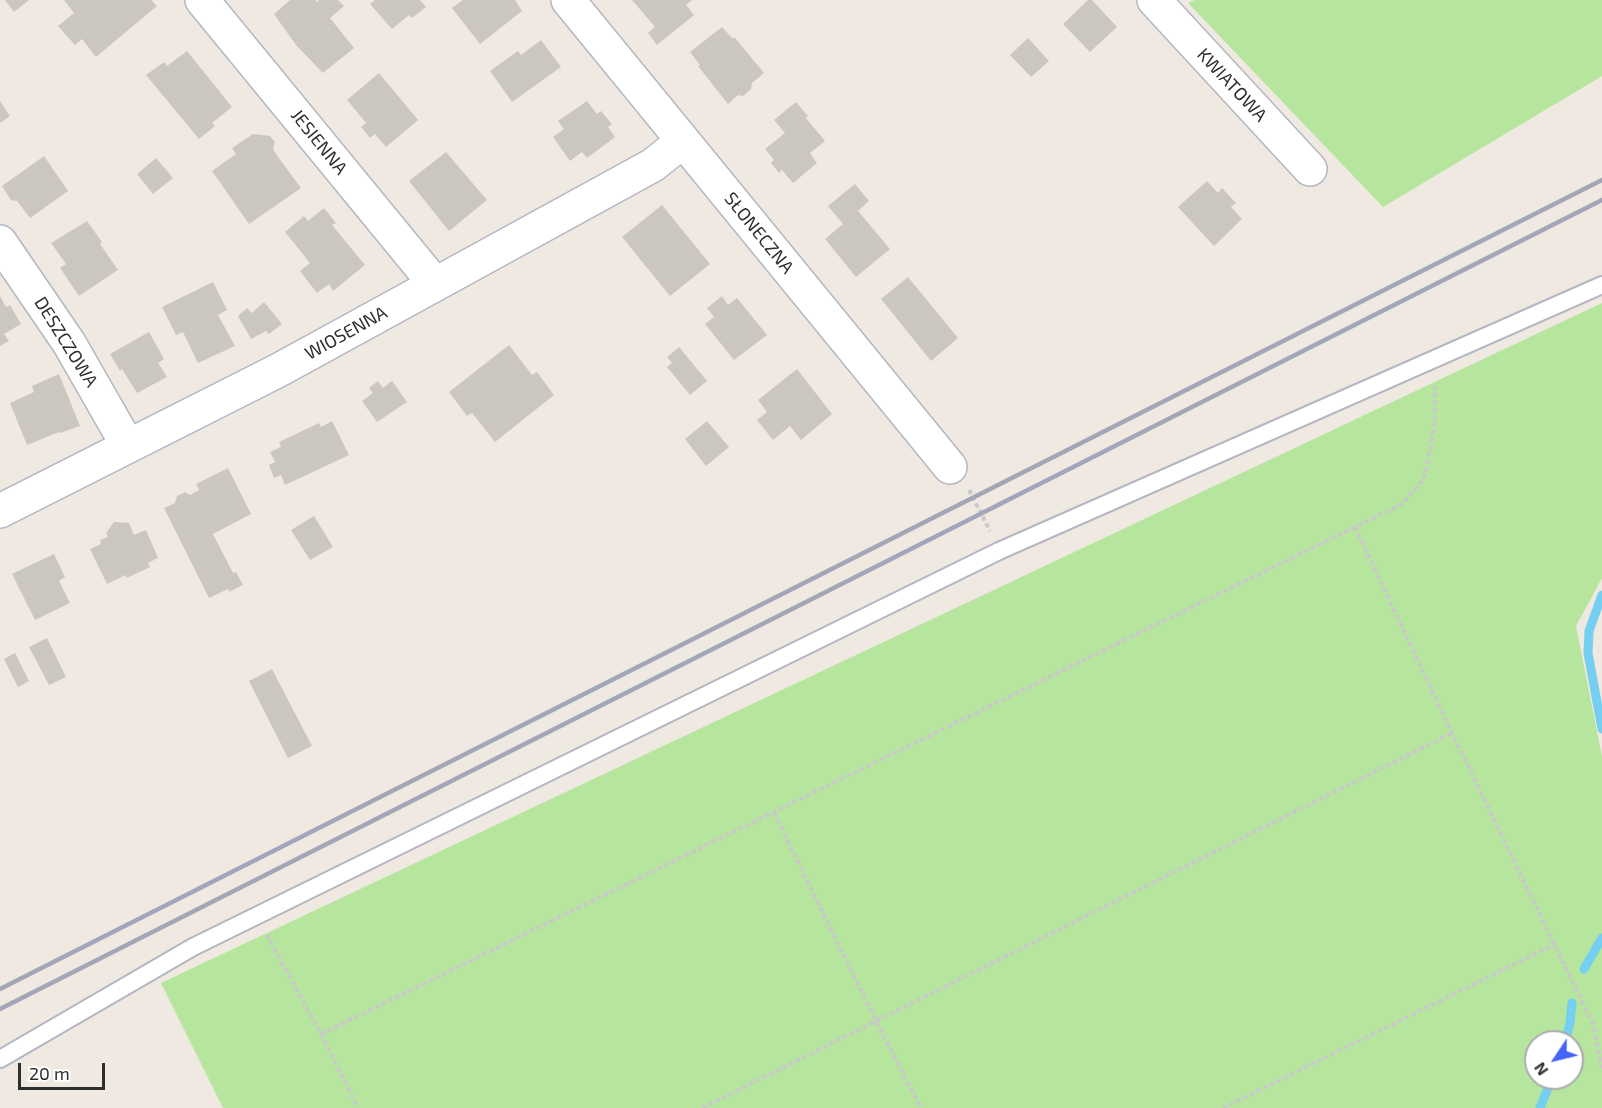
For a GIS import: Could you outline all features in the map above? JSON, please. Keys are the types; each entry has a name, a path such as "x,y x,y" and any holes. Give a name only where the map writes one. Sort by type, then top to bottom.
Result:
{"street":[{"name":"JESIENNA","path":"202,0 435,284"},
{"name":"SŁONECZNA","path":"568,0 959,478"},
{"name":"KWIATOWA","path":"1154,0 1310,169"},
{"name":"WIOSENNA","path":"0,511 279,370 653,165 683,141"},
{"name":"DESZCZOWA","path":"0,242 69,343 128,446"}],"lane":[{"path":"0,1059 193,947 999,551 1602,285"}],"path":[{"path":"321,1034 1402,504 1424,479 1435,423 1435,382 1429,362"},
{"path":"959,478 986,523"},
{"path":"1355,527 1593,1024 1602,1068"},
{"path":"702,1108 1452,733"},
{"path":"774,813 921,1108"},
{"path":"256,916 321,1034 358,1108"},
{"path":"1223,1108 1555,944"}],"green space":[{"path":"1195,0 1602,0 1602,76 1383,207 1188,3"},
{"path":"1602,303 1602,578 1576,626 1602,757 1602,1108 223,1108 161,983"}],"building":[{"path":"5,0 29,0 14,12"},
{"path":"64,0 151,0 157,6 96,57 82,39 75,45 58,26 74,13"},
{"path":"290,0 315,0 317,2 319,0 338,0 344,6 330,18 354,48 323,73 296,45 274,14"},
{"path":"375,0 420,0 426,7 412,18 409,15 392,29 370,4"},
{"path":"463,0 515,0 522,11 480,44 452,8"},
{"path":"632,0 692,0 686,5 694,15 657,45 648,33 655,27"},
{"path":"1088,0 1092,0 1117,27 1090,52 1063,24"},
{"path":"722,27 732,38 735,38 764,73 752,83 751,89 743,96 738,95 728,104 698,66 700,65 690,52"},
{"path":"1028,38 1049,61 1031,77 1010,55"},
{"path":"541,40 561,67 512,102 490,71 518,51 521,55"},
{"path":"187,51 232,107 212,123 215,126 199,139 146,75 164,62 167,66"},
{"path":"379,73 418,120 386,147 375,134 370,138 361,127 366,123 347,100"},
{"path":"0,101 10,116 0,123"},
{"path":"587,101 597,114 601,111 612,124 608,127 615,137 587,158 582,152 570,161 553,137 564,129 558,121"},
{"path":"796,102 825,141 810,153 817,163 793,183 782,170 779,173 771,163 774,160 765,149 785,133 774,120"},
{"path":"253,134 270,136 275,142 273,149 301,188 249,224 212,171 236,154 232,148"},
{"path":"446,152 487,200 449,231 409,181"},
{"path":"44,156 68,191 30,218 17,201 11,200 2,186"},
{"path":"156,158 173,178 153,194 137,174"},
{"path":"1207,181 1218,193 1222,188 1236,203 1231,207 1242,219 1214,246 1178,207"},
{"path":"855,184 869,201 858,211 890,249 856,277 825,239 843,224 828,206"},
{"path":"662,205 710,264 670,296 622,237"},
{"path":"324,208 336,223 332,225 365,265 333,291 329,284 317,293 300,271 310,263 285,232 304,216 308,221"},
{"path":"87,221 118,270 79,296 60,268 66,264 51,243"},
{"path":"908,277 958,338 931,361 881,299"},
{"path":"213,282 227,310 218,315 235,346 198,363 183,332 176,335 162,307"},
{"path":"0,296 6,307 10,305 21,324 4,334 9,341 0,346"},
{"path":"722,296 728,305 737,298 767,335 734,360 705,324 714,317 707,308"},
{"path":"264,302 282,324 269,334 266,331 251,339 238,316 247,308 252,313"},
{"path":"149,332 164,359 158,363 167,377 137,393 110,354"},
{"path":"509,345 532,375 537,372 554,395 495,442 472,413 467,416 449,392"},
{"path":"679,347 707,381 690,395 667,367 672,363 667,357"},
{"path":"797,369 832,414 801,440 790,426 773,440 757,420 767,412 758,400"},
{"path":"59,374 80,426 27,445 10,403 34,392 32,386"},
{"path":"378,381 383,388 392,381 407,402 377,422 362,401 373,393 369,388"},
{"path":"332,421 349,455 285,485 281,475 274,478 269,465 275,462 270,452 281,447 279,442 319,423 321,427"},
{"path":"707,421 729,447 706,466 685,439"},
{"path":"228,468 251,514 213,534 233,573 236,572 243,585 209,598 164,508 175,503 177,496 185,492 190,495 199,490 196,484"},
{"path":"314,516 333,547 310,560 291,530"},
{"path":"114,522 129,523 134,535 146,530 158,558 148,563 150,567 107,584 90,549 101,544 100,540 108,537 106,533"},
{"path":"54,554 65,577 59,581 70,603 35,620 12,574"},
{"path":"47,638 66,677 49,685 29,647"},
{"path":"15,653 29,681 18,687 4,659"},
{"path":"272,669 312,746 288,758 249,681"}],"waterway":[{"path":"1602,595 1589,631 1588,653 1602,729"},
{"path":"1584,969 1602,938"},
{"path":"1568,1030 1572,1003"},
{"path":"1540,1108 1547,1090"}],"railway":[{"path":"0,989 1602,180"},
{"path":"0,1009 1602,200"}]}
